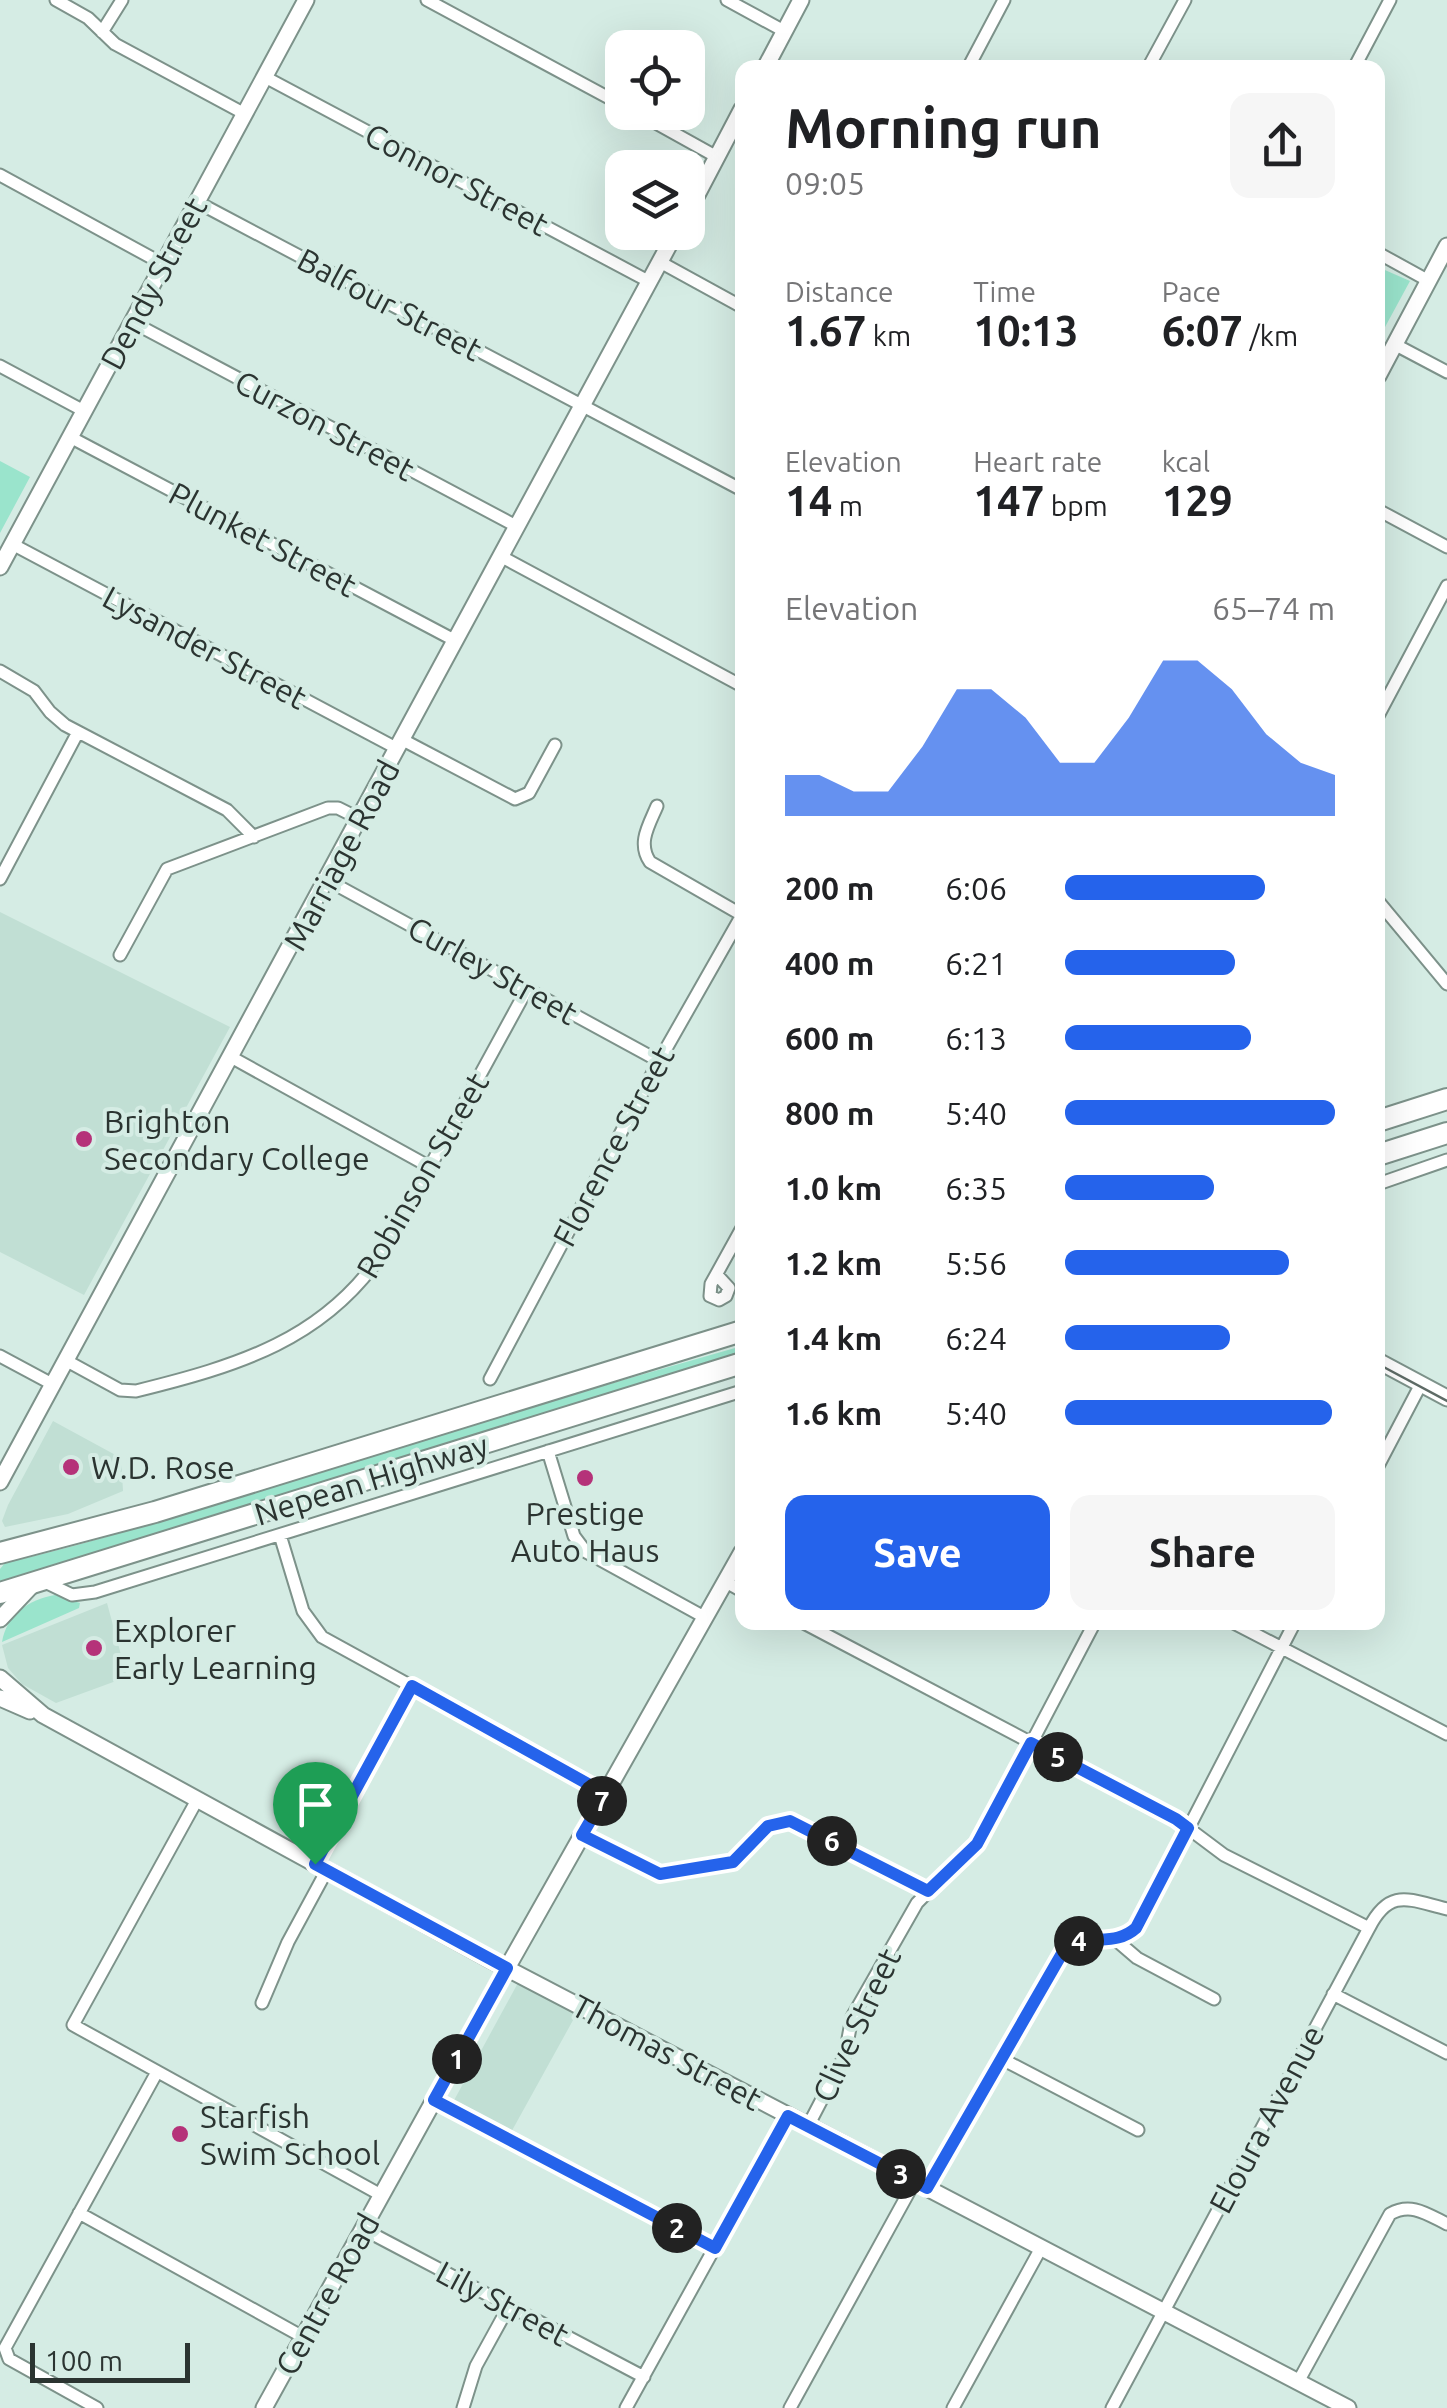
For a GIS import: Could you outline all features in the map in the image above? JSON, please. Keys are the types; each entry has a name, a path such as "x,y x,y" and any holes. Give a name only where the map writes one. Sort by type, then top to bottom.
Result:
{"highway":[{"path":"1385,1119 1447,1099"},
{"path":"1385,1154 1447,1133"},
{"name":"Nepean Highway","path":"0,1553 154,1512 735,1334"},
{"name":"Nepean Highway","path":"0,1593 735,1365"}],"street":[{"path":"56,0 88,18 121,48 244,114"},
{"path":"102,32 122,0"},
{"name":"Dendy Street","path":"0,567 306,0"},
{"path":"428,0 605,96"},
{"path":"727,0 784,31"},
{"path":"769,60 801,0"},
{"path":"972,60 1004,0"},
{"path":"1152,60 1185,0"},
{"path":"1358,60 1390,0"},
{"name":"Connor Street","path":"265,77 650,282"},
{"path":"705,180 735,123"},
{"path":"670,130 718,156"},
{"path":"0,175 162,264"},
{"name":"Balfour Street","path":"196,202 735,486"},
{"path":"1385,358 1447,246"},
{"name":"Marriage Road","path":"1,1484 666,250"},
{"path":"1385,257 1428,281"},
{"path":"660,262 735,303"},
{"name":"Curzon Street","path":"132,322 518,527"},
{"path":"1394,344 1447,372"},
{"path":"0,366 84,412"},
{"name":"Plunket Street","path":"70,436 456,641"},
{"path":"1385,514 1447,548"},
{"name":"Lysander Street","path":"12,544 515,799 529,792 555,745"},
{"path":"502,557 735,682"},
{"path":"1385,703 1447,586"},
{"path":"0,671 34,691 50,712 78,732 226,810 254,837"},
{"path":"0,879 78,732"},
{"path":"657,806 643,847 650,862 735,911"},
{"path":"120,955 168,869 328,808 338,808 360,820"},
{"name":"Curley Street","path":"327,880 659,1061"},
{"path":"1385,909 1447,984"},
{"name":"Florence Street","path":"490,1379 659,1061 735,927"},
{"name":"Robinson Street","path":"67,1361 131,1392 286,1342 334,1310 361,1283 386,1249 528,989"},
{"path":"231,1057 430,1167"},
{"path":"1385,1182 1447,1160"},
{"path":"717,1275 735,1241"},
{"path":"0,1356 54,1385"},
{"path":"1385,1366 1447,1398"},
{"path":"1385,1452 1420,1384"},
{"path":"0,1619 38,1581 61,1592 81,1595 735,1393"},
{"path":"548,1451 574,1536 586,1552 706,1618"},
{"path":"280,1535 303,1611 317,1632 606,1794"},
{"name":"Centre Road","path":"264,2408 735,1565"},
{"path":"726,1582 735,1587"},
{"path":"817,1630 1176,1819 1224,1855 1369,1928 1380,1908 1394,1900 1447,1909"},
{"name":"Clive Street","path":"808,2126 845,2055 852,2017 917,1903 977,1844 1090,1630"},
{"path":"1247,1630 1447,1734"},
{"path":"790,2408 1064,1950 1086,1940 1116,1940 1130,1934 1140,1922 1292,1630"},
{"name":"Thomas Street","path":"0,1678 43,1715"},
{"path":"262,2003 321,1867 412,1686"},
{"name":"Thomas Street","path":"0,1698 43,1715 507,1968 1348,2408"},
{"path":"197,1800 73,2025 381,2196"},
{"path":"582,1835 660,1874 733,1862 768,1826 790,1821 928,1891"},
{"name":"Eloura Avenue","path":"1112,2408 1369,1928"},
{"path":"1116,1940 1137,1958 1214,1999"},
{"path":"1333,1994 1447,2052"},
{"path":"1002,2059 1138,2130"},
{"path":"97,2408 12,2362 5,2354 6,2344 157,2072"},
{"path":"434,2100 715,2248"},
{"path":"626,2408 788,2116"},
{"path":"1298,2382 1390,2214 1401,2208 1413,2208 1447,2224"},
{"path":"79,2213 304,2337"},
{"name":"Lily Street","path":"363,2229 644,2377"},
{"path":"953,2408 1042,2248"},
{"path":"464,2408 472,2374 509,2306"}],"shaded area":[{"name":"Brighton Secondary College","path":"0,912 230,1027 84,1295 0,1252"},
{"path":"53,1421 121,1458 123,1491 68,1514 5,1527 2,1521 8,1505"},
{"path":"107,1603 127,1677 56,1703 22,1684 8,1668 2,1645"},
{"path":"519,1981 577,2013 509,2136 452,2104"}],"green space":[{"path":"1385,270 1410,281 1385,327"},
{"path":"0,461 30,477 0,533"},
{"path":"735,1348 735,1355 0,1581 0,1569 5,1563 132,1530"},
{"path":"55,1595 80,1603 79,1608 2,1642 20,1610"}],"tram line":[{"path":"1385,1368 1447,1401"}],"place":[{"name":"Brighton Secondary College","path":"84,1139"},
{"name":"W.D. Rose","path":"71,1467"},
{"name":"Prestige Auto Haus","path":"585,1478"},
{"name":"Explorer Early Learning","path":"94,1648"},
{"name":"Starfish Swim School","path":"180,2134"}],"route":[{"path":"412,1686 606,1794 582,1835 655,1874 733,1862 768,1826 790,1821 928,1891 977,1844 1031,1743 1188,1828 1140,1922 1130,1934 1116,1940 1086,1940 1064,1950 927,2188 788,2116 715,2248 434,2100 507,1968 315,1864 412,1686"}]}
